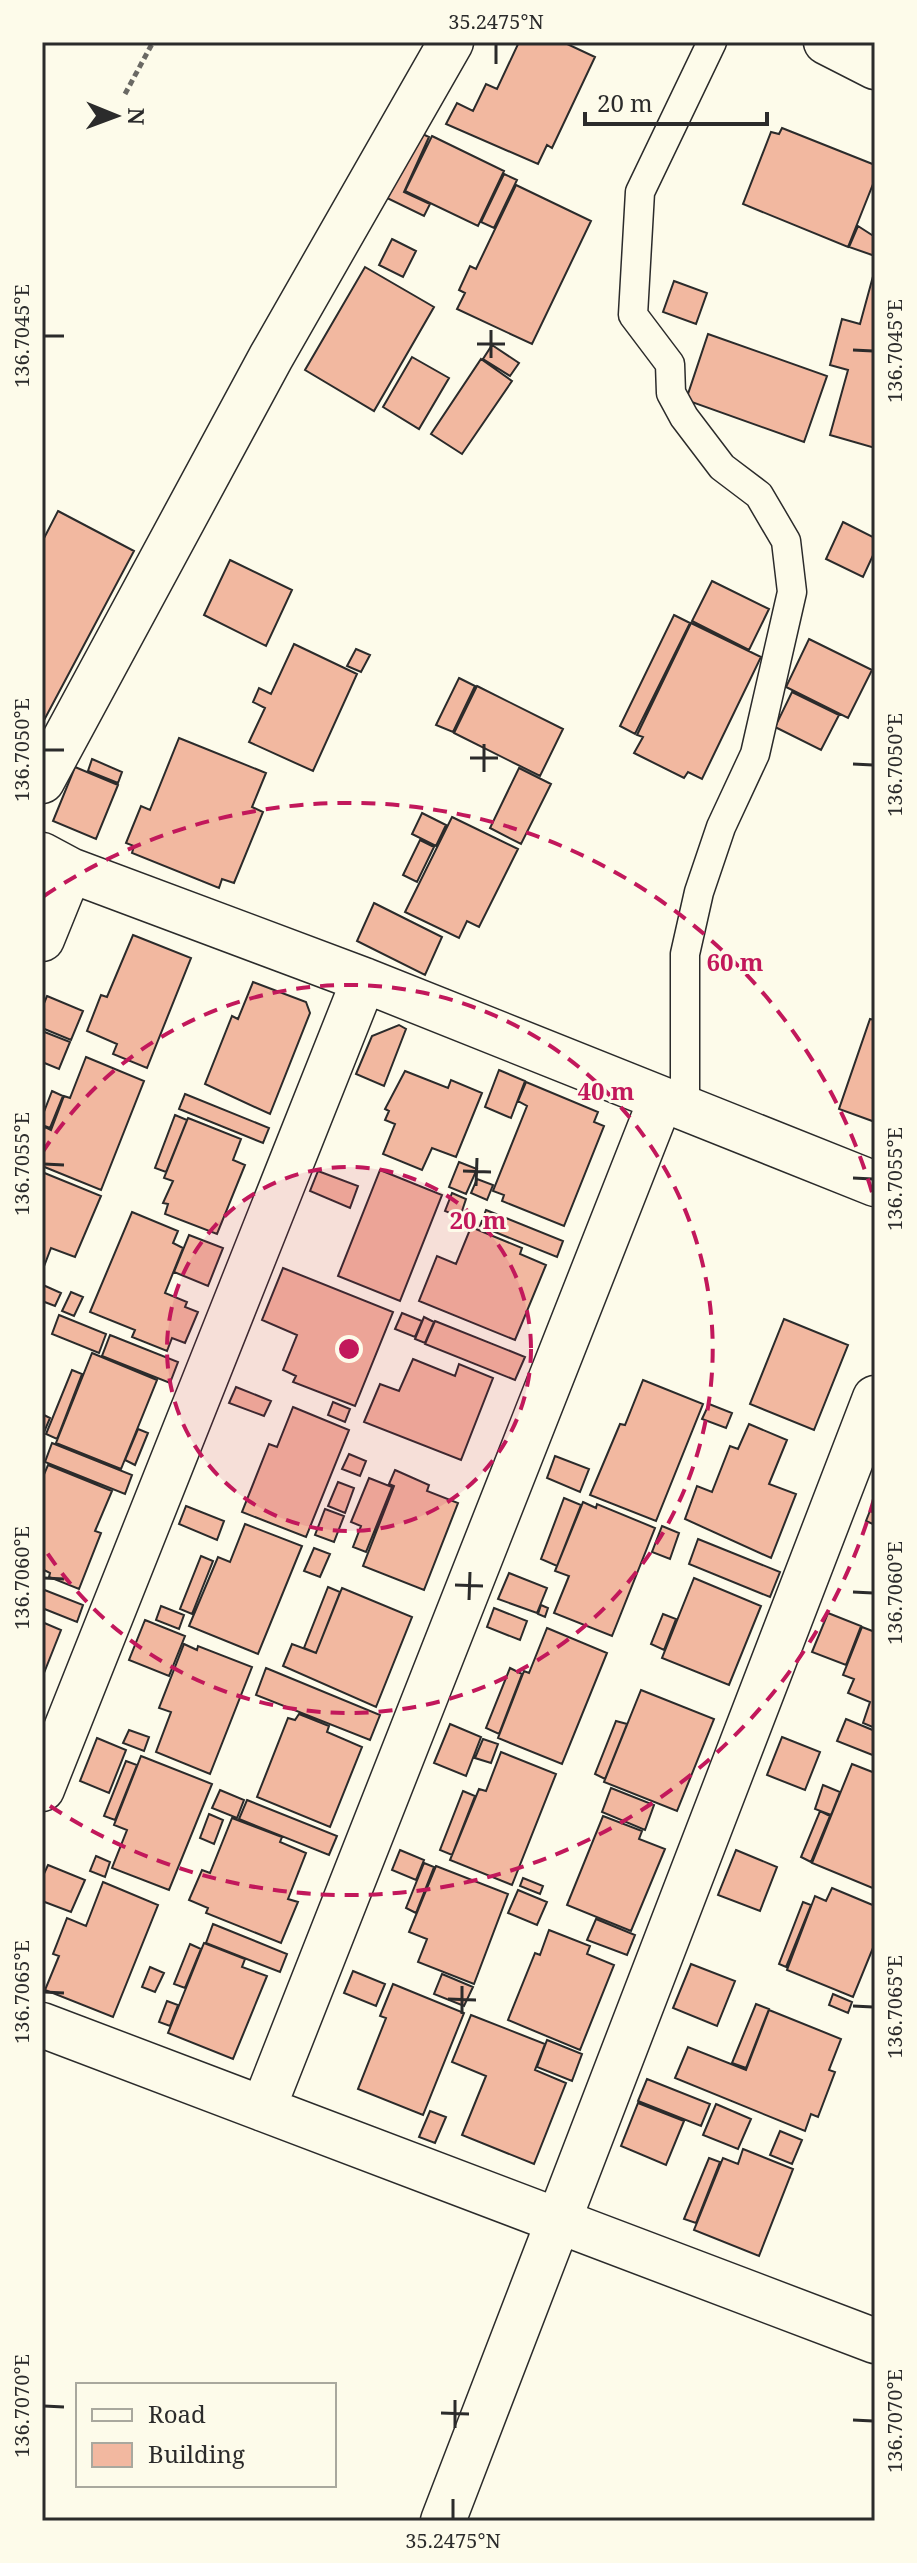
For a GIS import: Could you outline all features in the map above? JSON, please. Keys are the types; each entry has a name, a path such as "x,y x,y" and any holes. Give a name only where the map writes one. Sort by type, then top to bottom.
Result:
{"street":[{"path":"42,781 271,357 451,42"},
{"path":"826,42 875,67"},
{"path":"42,939 56,862 364,980 875,1184"},
{"path":"42,1789 364,980"},
{"path":"263,2109 673,1104"},
{"path":"443,2521 875,1398"},
{"path":"42,2025 875,2341"}],"lane":[{"path":"673,1104 685,954 699,892 721,827 755,754 792,592 786,541 759,495 722,467 684,417 671,393 670,364 633,315 640,192 712,42"}],"path":[{"path":"125,94 153,42"}],"building":[{"path":"519,42 563,42 595,57 552,148 547,145 538,164 446,124 457,103 473,111 486,84 497,89"},
{"path":"782,128 875,165 875,179 848,247 743,204 771,132 779,134"},
{"path":"416,131 429,137 404,192 430,204 424,216 385,197"},
{"path":"432,136 504,171 478,226 405,191"},
{"path":"504,174 517,180 494,228 481,222"},
{"path":"516,185 591,221 532,344 457,309 465,293 459,290 470,266 476,269"},
{"path":"858,226 875,237 875,256 849,247"},
{"path":"392,239 416,251 403,277 379,265"},
{"path":"365,267 434,307 374,411 305,370"},
{"path":"875,269 875,448 830,435 848,370 830,365 842,319 860,324"},
{"path":"674,281 707,293 696,324 663,312"},
{"path":"708,334 827,376 804,442 686,400"},
{"path":"492,345 519,363 510,376 483,359"},
{"path":"412,357 449,378 419,429 383,407"},
{"path":"481,359 512,381 462,454 431,434"},
{"path":"58,511 134,551 42,724 42,542"},
{"path":"843,522 875,538 875,551 863,577 826,559"},
{"path":"230,560 292,590 266,646 204,615"},
{"path":"712,581 769,609 749,650 692,621"},
{"path":"674,615 690,623 635,734 620,726"},
{"path":"691,623 761,657 702,779 688,772 684,778 634,753 643,737 637,735"},
{"path":"809,639 872,670 848,718 786,687"},
{"path":"294,644 357,674 313,771 249,742 265,708 253,702 259,688 271,694"},
{"path":"356,649 370,655 361,672 347,666"},
{"path":"459,678 475,686 453,732 436,725"},
{"path":"477,686 563,729 540,776 454,733"},
{"path":"792,692 839,715 821,750 775,727"},
{"path":"179,738 266,773 252,807 263,812 234,883 222,879 219,888 132,853 134,846 126,843 141,806 150,810"},
{"path":"92,759 122,772 118,783 88,771"},
{"path":"75,767 118,785 96,839 53,821"},
{"path":"519,768 551,784 521,844 490,828"},
{"path":"422,813 446,825 436,846 412,834"},
{"path":"452,817 518,849 479,927 467,921 459,938 405,912"},
{"path":"420,840 434,847 417,882 403,875"},
{"path":"374,903 442,937 425,975 357,941"},
{"path":"133,935 191,958 147,1068 113,1054 117,1044 87,1031 101,995 107,997"},
{"path":"253,982 306,1002 310,1013 270,1114 205,1084 232,1016 238,1019"},
{"path":"47,996 83,1011 71,1040 42,1028 42,1008"},
{"path":"870,1019 875,1020 875,1122 839,1109"},
{"path":"399,1025 406,1029 384,1086 356,1074 372,1036"},
{"path":"42,1031 70,1042 59,1069 42,1062"},
{"path":"86,1057 144,1081 101,1190 42,1166 45,1127 51,1130 64,1096 70,1098"},
{"path":"499,1070 525,1081 511,1118 485,1107"},
{"path":"405,1071 448,1088 451,1080 482,1093 456,1157 432,1148 422,1170 383,1154 395,1124 385,1120 389,1111 385,1109"},
{"path":"526,1082 598,1112 594,1122 604,1126 564,1226 502,1201 504,1195 493,1191 527,1106 518,1101"},
{"path":"52,1091 63,1096 50,1128 42,1125 42,1117"},
{"path":"185,1094 269,1128 263,1143 179,1109"},
{"path":"175,1115 187,1120 166,1172 155,1168"},
{"path":"188,1118 241,1139 233,1160 245,1165 217,1234 165,1214 168,1204 163,1203 173,1181 164,1178"},
{"path":"459,1162 477,1169 466,1194 449,1187"},
{"path":"380,1170 442,1195 400,1301 338,1276"},
{"path":"318,1171 358,1186 350,1208 310,1191"},
{"path":"42,1172 101,1196 75,1257 51,1248 43,1269"},
{"path":"477,1179 493,1185 487,1200 471,1193"},
{"path":"452,1193 466,1199 460,1217 445,1211"},
{"path":"486,1210 563,1241 557,1257 480,1226"},
{"path":"132,1212 178,1231 173,1243 183,1248 165,1293 187,1302 185,1307 198,1312 185,1343 172,1338 167,1351 132,1337 135,1330 90,1312"},
{"path":"471,1227 522,1248 520,1254 546,1265 515,1340 419,1301 437,1256 456,1264"},
{"path":"189,1235 223,1248 208,1286 174,1272"},
{"path":"283,1268 393,1312 355,1406 293,1382 296,1376 283,1370 297,1335 262,1320"},
{"path":"43,1285 61,1293 55,1306 42,1301"},
{"path":"71,1292 83,1297 74,1316 62,1311"},
{"path":"402,1313 422,1321 415,1337 395,1329"},
{"path":"59,1315 106,1334 99,1353 52,1334"},
{"path":"424,1317 434,1322 425,1343 415,1339"},
{"path":"784,1319 848,1345 814,1430 750,1404"},
{"path":"435,1321 525,1357 515,1380 425,1344"},
{"path":"110,1335 178,1362 170,1383 102,1356"},
{"path":"92,1353 157,1380 121,1469 56,1443"},
{"path":"413,1359 455,1376 459,1364 493,1378 461,1460 364,1422 380,1384 399,1391"},
{"path":"72,1370 82,1374 57,1439 46,1434"},
{"path":"643,1380 703,1404 656,1521 590,1495 620,1424 625,1425"},
{"path":"236,1387 271,1401 264,1416 229,1403"},
{"path":"333,1402 350,1409 345,1422 328,1415"},
{"path":"709,1404 732,1413 726,1428 702,1419"},
{"path":"293,1407 349,1430 306,1537 242,1512 269,1444 277,1447"},
{"path":"42,1414 50,1418 42,1437"},
{"path":"749,1424 787,1440 769,1484 796,1494 771,1558 685,1519 697,1486 712,1492 730,1446 738,1449"},
{"path":"138,1429 148,1433 135,1465 125,1460"},
{"path":"52,1443 132,1475 125,1494 45,1462"},
{"path":"349,1454 366,1461 360,1476 342,1469"},
{"path":"555,1456 589,1469 580,1492 547,1478"},
{"path":"48,1465 112,1491 95,1531 101,1533 79,1589 49,1577 50,1573 42,1569 42,1479"},
{"path":"395,1470 429,1485 427,1491 458,1503 424,1590 363,1566 394,1486 389,1484"},
{"path":"369,1478 392,1487 366,1552 353,1547 361,1526 351,1522"},
{"path":"338,1482 354,1488 345,1513 328,1506"},
{"path":"564,1498 581,1505 557,1566 541,1559"},
{"path":"875,1498 875,1525 866,1521"},
{"path":"583,1502 596,1508 597,1504 655,1528 612,1636 554,1613 569,1576 555,1571"},
{"path":"186,1506 224,1521 217,1540 179,1524"},
{"path":"325,1509 344,1516 334,1542 315,1535"},
{"path":"245,1524 302,1546 258,1654 189,1626 218,1557 230,1562"},
{"path":"662,1526 679,1533 670,1559 652,1552"},
{"path":"698,1539 780,1572 770,1597 689,1564"},
{"path":"314,1548 330,1554 320,1577 304,1571"},
{"path":"201,1556 213,1561 192,1614 180,1609"},
{"path":"509,1573 547,1588 537,1613 498,1599"},
{"path":"694,1578 761,1606 729,1685 662,1658"},
{"path":"328,1587 340,1592 316,1653 304,1648"},
{"path":"342,1588 412,1617 376,1707 283,1666 292,1644 316,1653"},
{"path":"42,1589 83,1605 77,1622 42,1608"},
{"path":"541,1605 548,1608 545,1617 538,1614"},
{"path":"161,1606 184,1615 179,1629 156,1620"},
{"path":"494,1608 527,1621 520,1640 487,1627"},
{"path":"828,1613 861,1626 846,1665 812,1652"},
{"path":"663,1614 676,1619 664,1650 651,1644"},
{"path":"145,1620 185,1636 169,1676 129,1660"},
{"path":"42,1622 61,1630 42,1678"},
{"path":"862,1627 875,1632 875,1728 863,1723 870,1702 848,1693 854,1679 843,1675"},
{"path":"547,1628 607,1653 562,1764 498,1738 524,1671 529,1673"},
{"path":"184,1644 197,1650 198,1646 252,1667 210,1774 156,1752 171,1712 159,1708"},
{"path":"266,1668 380,1715 370,1740 256,1695"},
{"path":"510,1668 522,1674 499,1734 486,1728"},
{"path":"641,1690 714,1719 677,1811 604,1782"},
{"path":"299,1714 329,1726 327,1732 362,1747 330,1827 257,1797 288,1718 295,1720"},
{"path":"846,1719 875,1731 875,1756 837,1741"},
{"path":"616,1721 627,1724 605,1779 595,1774"},
{"path":"450,1724 481,1737 466,1776 434,1763"},
{"path":"129,1730 149,1737 144,1751 123,1743"},
{"path":"782,1737 820,1752 805,1790 767,1775"},
{"path":"97,1738 126,1750 109,1793 80,1781"},
{"path":"483,1739 498,1744 491,1763 475,1758"},
{"path":"501,1752 556,1774 512,1885 450,1860 479,1789 486,1791"},
{"path":"141,1756 212,1784 169,1890 112,1868 127,1830 114,1825"},
{"path":"126,1761 137,1765 115,1820 104,1816"},
{"path":"852,1764 875,1773 875,1889 812,1863"},
{"path":"823,1785 840,1792 831,1815 815,1809"},
{"path":"611,1788 654,1805 645,1830 602,1812"},
{"path":"220,1790 244,1800 237,1818 212,1808"},
{"path":"463,1791 475,1796 452,1855 440,1850"},
{"path":"247,1800 337,1836 329,1855 239,1819"},
{"path":"820,1811 830,1816 811,1862 801,1857"},
{"path":"209,1814 223,1820 214,1844 200,1838"},
{"path":"603,1816 642,1831 639,1839 665,1849 631,1931 567,1905"},
{"path":"232,1818 282,1837 280,1842 306,1853 288,1899 298,1902 281,1943 206,1913 208,1908 189,1900 202,1870 210,1873"},
{"path":"400,1850 424,1860 416,1880 392,1870"},
{"path":"736,1850 777,1867 760,1911 718,1895"},
{"path":"96,1856 110,1862 105,1877 90,1871"},
{"path":"424,1863 434,1867 416,1913 406,1908"},
{"path":"48,1865 85,1880 71,1912 42,1901 42,1878"},
{"path":"436,1866 508,1894 474,1984 418,1962 427,1939 409,1932"},
{"path":"523,1878 543,1886 540,1894 520,1886"},
{"path":"103,1882 158,1905 113,2017 45,1990 59,1956 53,1954 67,1918 86,1926"},
{"path":"832,1888 875,1906 875,1943 853,1997 787,1970 815,1896 826,1901"},
{"path":"518,1890 547,1902 537,1925 508,1913"},
{"path":"803,1902 811,1905 786,1967 779,1964"},
{"path":"596,1919 635,1935 627,1955 587,1940"},
{"path":"213,1924 287,1954 280,1972 206,1943"},
{"path":"549,1930 590,1946 587,1954 614,1965 580,2050 508,2020 535,1953 540,1955"},
{"path":"204,1943 245,1959 242,1967 267,1976 233,2059 168,2033"},
{"path":"190,1944 201,1949 185,1988 174,1984"},
{"path":"691,1964 735,1981 717,2026 673,2008"},
{"path":"150,1967 164,1973 155,1992 142,1987"},
{"path":"353,1971 385,1984 376,2006 344,1993"},
{"path":"442,1974 473,1987 464,2006 434,1994"},
{"path":"393,1984 464,2013 423,2115 358,2089 386,2018 380,2016"},
{"path":"833,1994 852,2002 848,2013 829,2005"},
{"path":"167,2001 178,2005 170,2026 159,2022"},
{"path":"756,2004 769,2009 746,2068 732,2063"},
{"path":"769,2010 841,2039 829,2070 835,2072 818,2117 811,2114 805,2131 675,2078 688,2047 746,2070"},
{"path":"471,2015 545,2044 535,2070 566,2083 534,2164 462,2135 486,2076 452,2062"},
{"path":"547,2040 582,2054 572,2081 537,2067"},
{"path":"647,2079 710,2104 701,2126 638,2101"},
{"path":"638,2103 684,2121 666,2165 621,2146"},
{"path":"716,2104 751,2119 738,2149 703,2135"},
{"path":"430,2111 446,2117 435,2143 419,2137"},
{"path":"780,2131 802,2140 792,2164 770,2155"},
{"path":"743,2149 793,2169 759,2256 694,2230 723,2158 738,2164"},
{"path":"709,2158 720,2162 696,2223 684,2219"}]}
